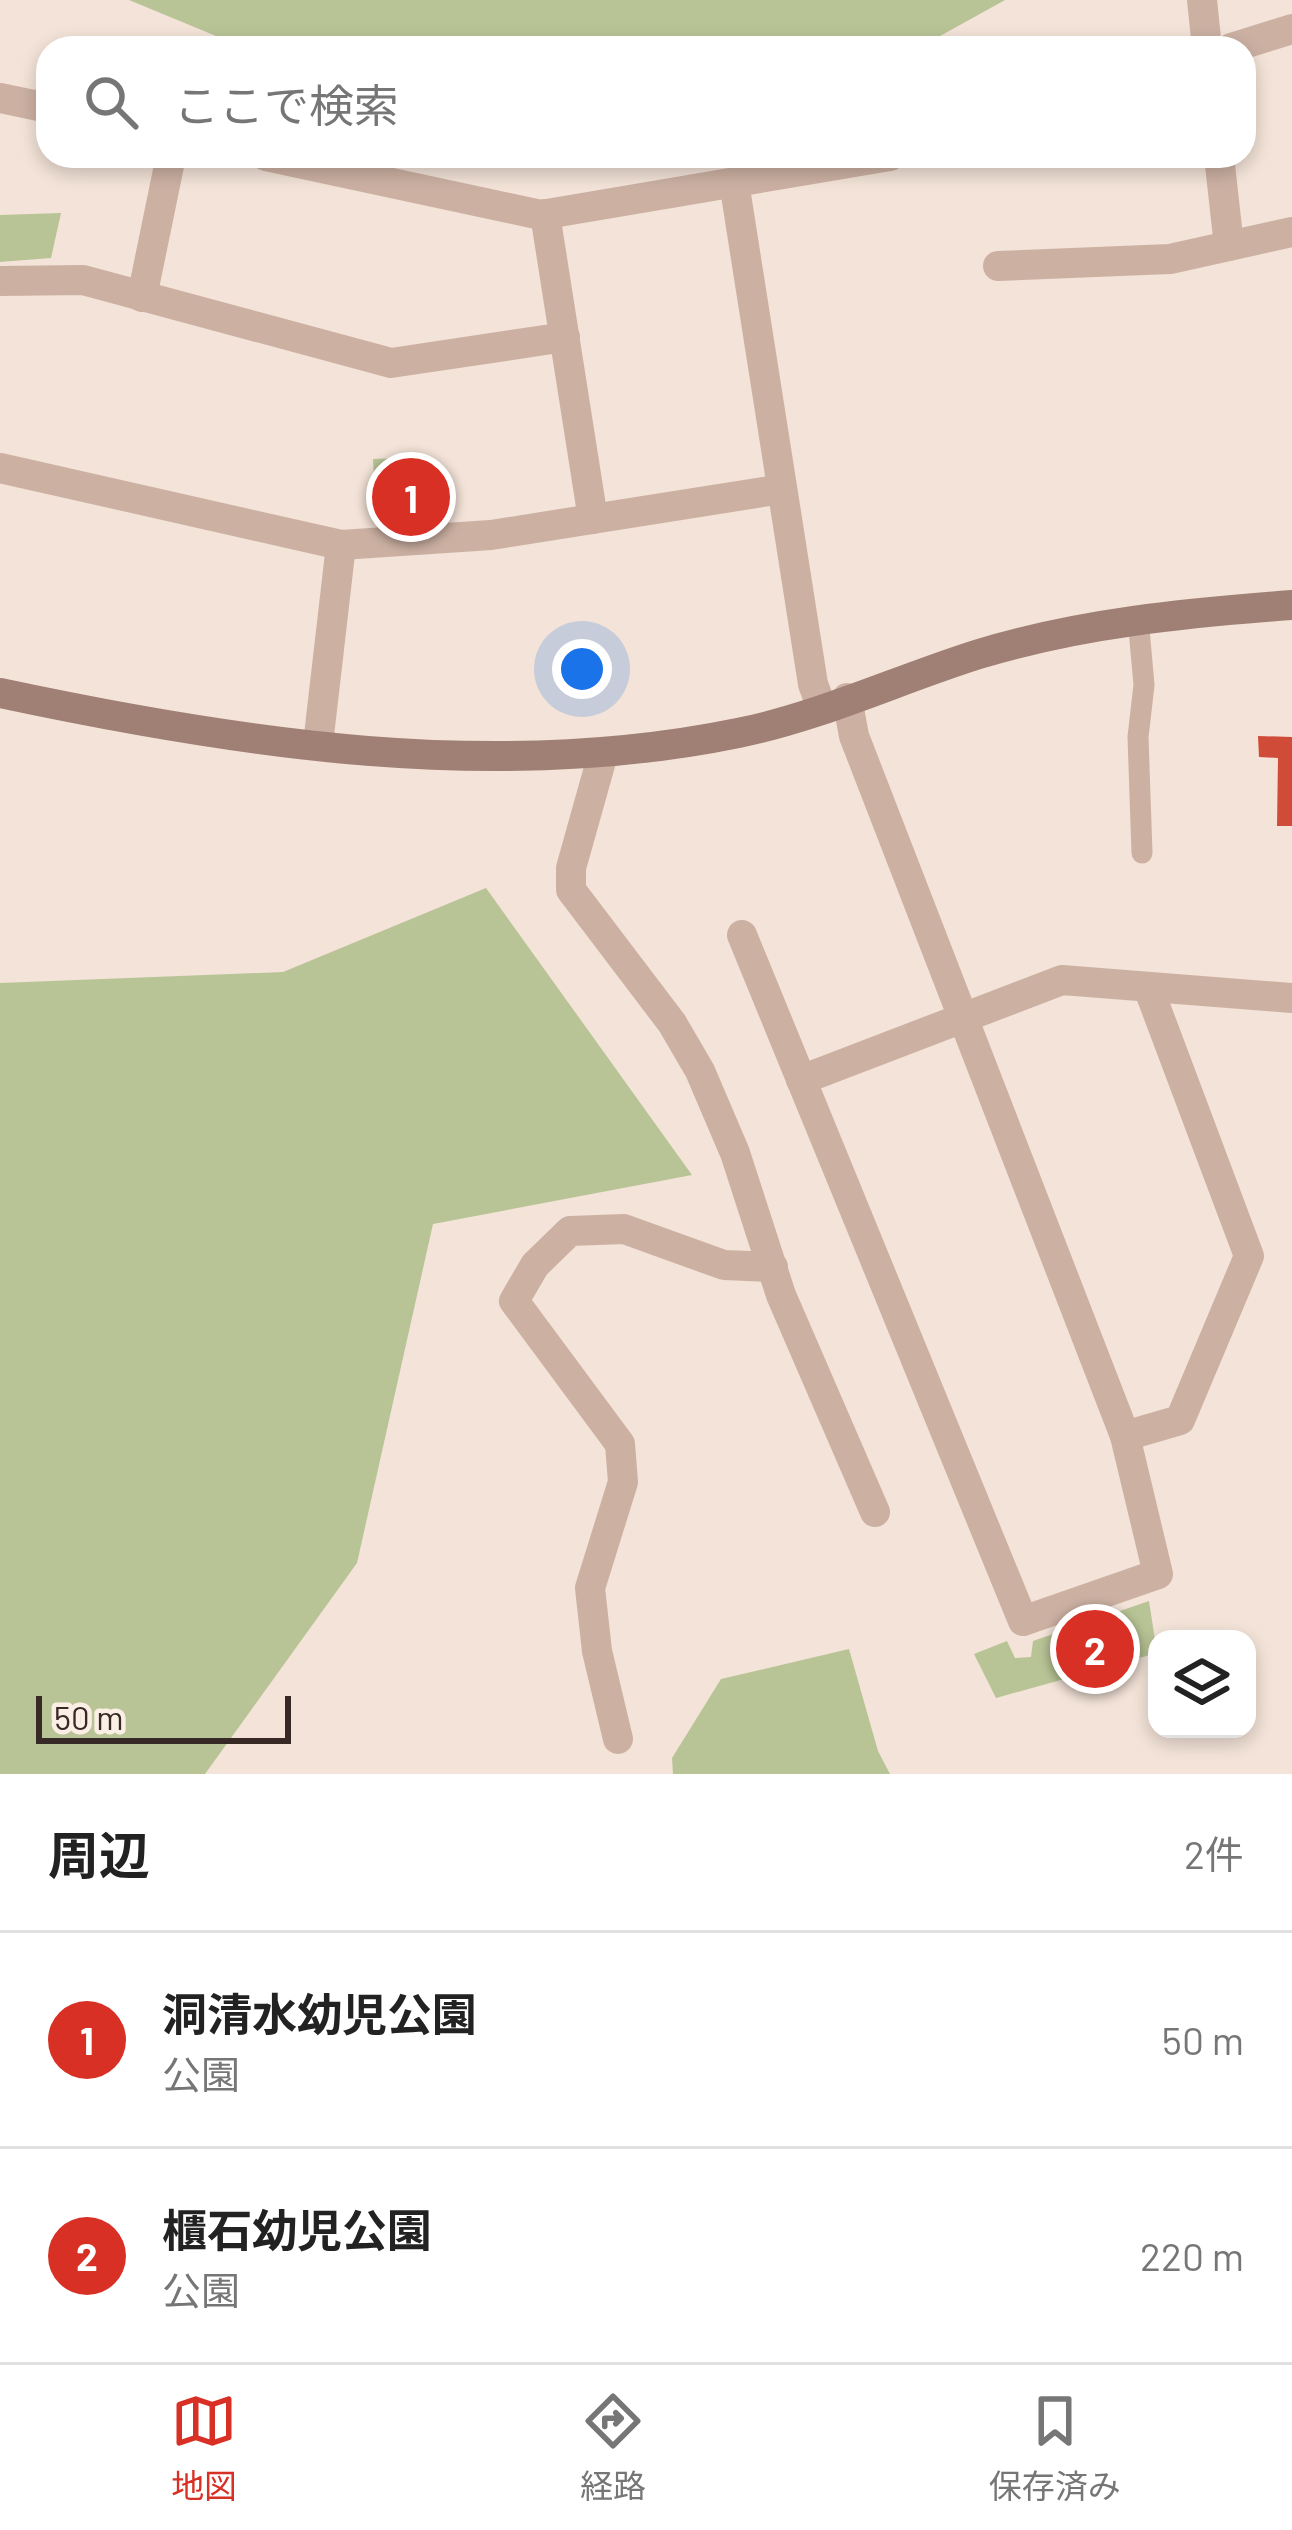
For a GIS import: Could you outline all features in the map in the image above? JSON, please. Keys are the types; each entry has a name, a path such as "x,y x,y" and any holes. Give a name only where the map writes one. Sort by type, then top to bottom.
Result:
{"street":[{"path":"1202,0 1206,36"},
{"path":"1256,40 1292,29"},
{"path":"0,98 36,106"},
{"path":"142,297 169,168"},
{"path":"324,168 545,214 818,168"},
{"path":"1221,168 1229,246"},
{"path":"734,182 813,684 834,702 854,736 1125,1436 1158,1574 1023,1621 742,935"},
{"path":"545,214 593,519"},
{"path":"998,266 1170,259 1292,232"},
{"path":"0,281 83,280 391,363 565,338"},
{"path":"0,468 341,544 491,536 782,490"},
{"path":"319,744 341,544"},
{"path":"0,693 128,721 381,754 603,754 741,733 984,653 1138,618 1292,604"},
{"path":"603,754 571,868 571,890 672,1023 700,1071 772,1267 875,1512"},
{"path":"801,1080 1062,980 1292,998"},
{"path":"1125,1436 1180,1420 1249,1256 1148,987"},
{"path":"619,1739 597,1652 590,1588 623,1483 620,1444 514,1301 535,1265 571,1231 624,1229 724,1265 772,1267"}],"lane":[{"path":"1138,618 1144,685 1138,737 1142,853"}],"green space":[{"path":"129,0 1005,0 940,36 216,36"},
{"path":"61,213 51,258 0,262 0,215"},
{"path":"428,457 447,477 448,518 376,519 373,459"},
{"path":"486,888 692,1175 433,1224 357,1563 205,1774 0,1774 0,983 283,972"},
{"path":"1149,1601 1153,1630 1148,1630 1148,1656 996,1698 974,1654 1007,1641 1015,1658 1031,1657 1033,1641"},
{"path":"849,1649 878,1751 890,1774 673,1774 672,1758 721,1679"}],"building":[{"path":"1258,736 1292,737 1292,826 1277,826 1278,758 1259,757"}],"place":[{"name":"洞清水幼児公園","path":"411,497"},
{"name":"櫃石幼児公園","path":"1095,1649"}]}
